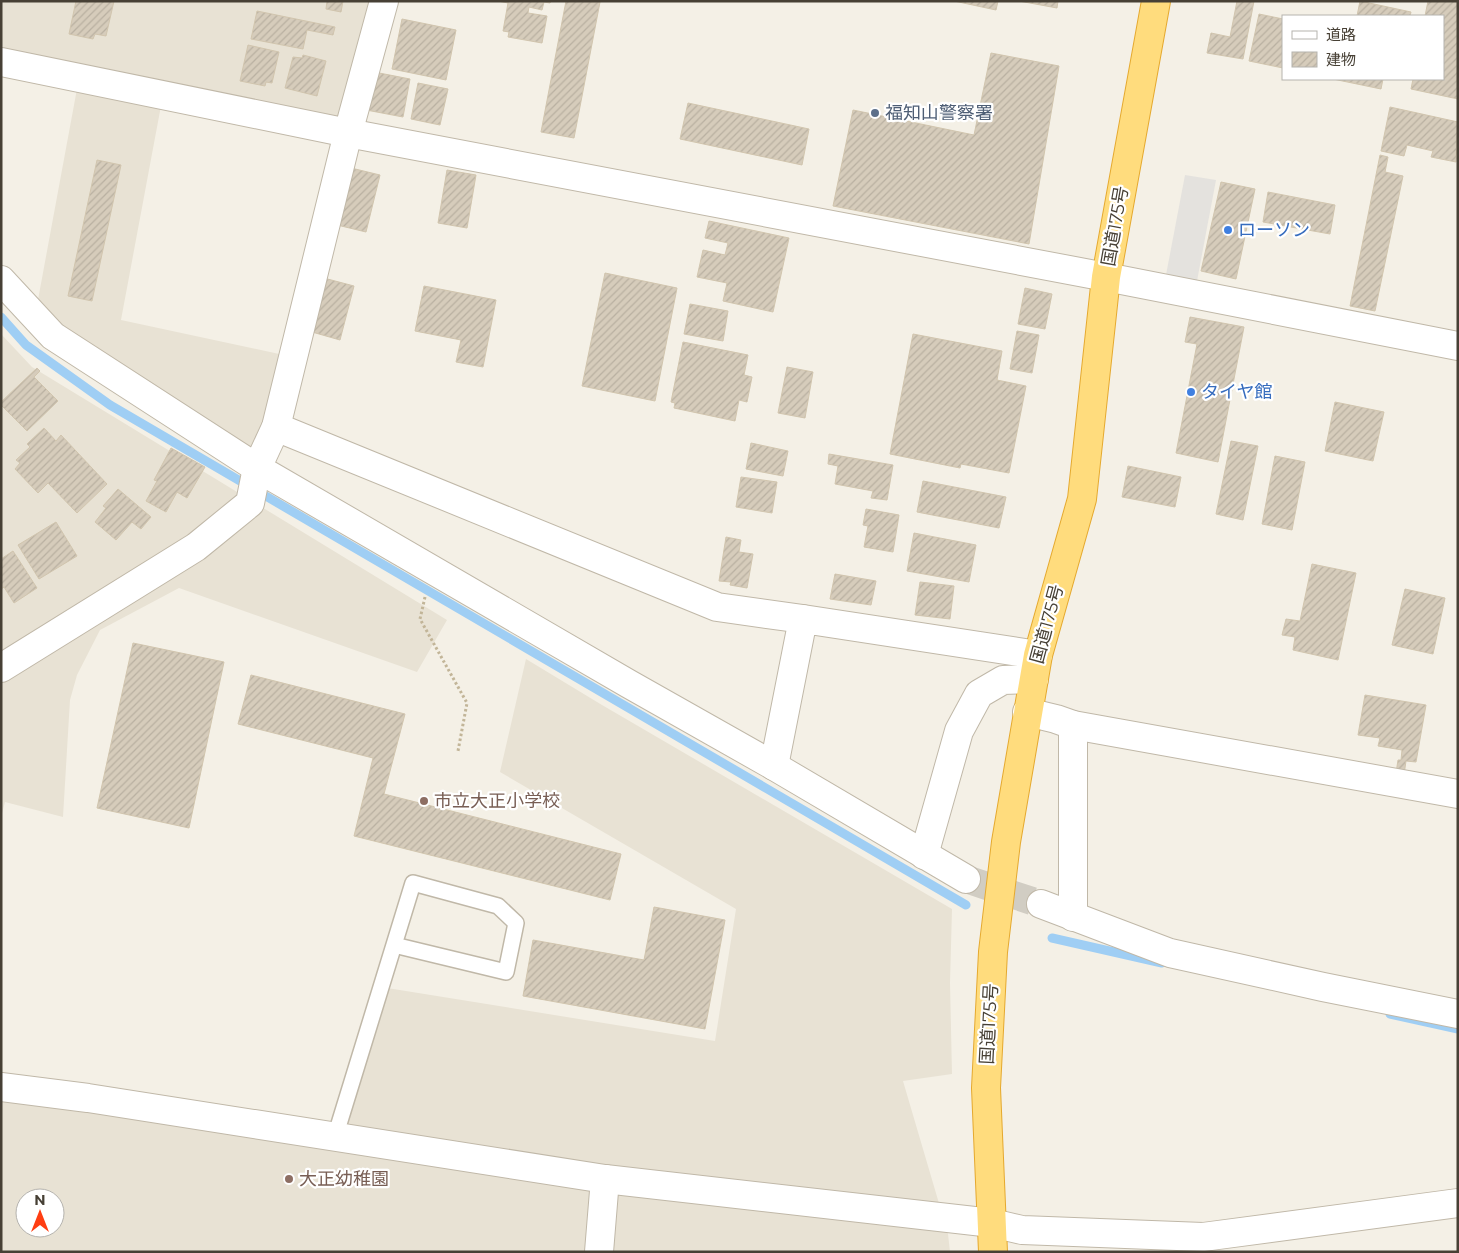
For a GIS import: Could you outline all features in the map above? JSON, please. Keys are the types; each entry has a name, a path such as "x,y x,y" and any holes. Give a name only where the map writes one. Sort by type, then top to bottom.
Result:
{"highway":[{"name":"国道175号","path":"993,1252 986,1088 993,952 1006,842 1036,667 1082,498 1106,277 1156,1"}],"street":[{"path":"1,668 196,547 250,503 257,468 276,427 348,133 384,1"},
{"path":"1,62 348,133 1458,346"},
{"path":"1,280 53,336 257,468 966,879"},
{"path":"276,427 717,607 803,620 1036,667"},
{"path":"774,766 803,620"},
{"path":"924,855 959,731 979,694 1003,680 1036,667"},
{"path":"1027,712 1072,725 1458,794"},
{"path":"1072,725 1072,917"},
{"path":"1041,904 1170,953 1323,988 1458,1014"},
{"path":"1,1087 88,1098 605,1179 992,1223 1022,1230 1203,1237 1458,1203"},
{"path":"599,1252 605,1179"}],"lane":[{"path":"335,1137 413,883 498,906 516,924 506,972 394,945"}],"path":[{"path":"420,618 467,703 458,751"}],"shaded area":[{"path":"1,1 384,1 348,133 163,95 121,320 293,357 257,468 35,316 79,78 1,62"},
{"path":"1185,175 1216,180 1197,281 1166,275"},
{"path":"1,334 32,367 447,620 417,672 179,588 100,630 77,675 70,700 63,817 5,802 1,817"},
{"path":"526,659 952,909 950,983 952,1074 903,1081 948,1234 950,1252 1,1252 1,1095 335,1137 381,987 715,1041 736,909 500,772"}],"building":[{"path":"76,1 114,1 106,36 95,34 93,39 69,34"},
{"path":"327,1 343,1 341,12 326,9"},
{"path":"498,1 551,1 550,3 544,2 542,10 529,7 528,13 547,16 542,43 508,37 509,32 503,31 508,3"},
{"path":"566,1 600,2 574,138 541,132"},
{"path":"954,1 998,1 996,10"},
{"path":"1019,1 1058,1 1057,8"},
{"path":"1237,1 1254,1 1243,59 1207,53 1211,33 1230,37"},
{"path":"1360,1 1411,12 1410,15 1357,15"},
{"path":"1428,1 1458,1 1458,99 1411,89 1413,80 1444,80 1444,15 1425,15"},
{"path":"257,11 335,27 333,35 307,30 303,49 251,39"},
{"path":"1259,14 1282,19 1282,68 1249,61"},
{"path":"402,19 456,30 446,80 392,69"},
{"path":"248,45 279,52 272,83 266,82 265,86 240,81"},
{"path":"991,53 1059,66 1029,244 833,206 853,110 974,135"},
{"path":"303,55 326,61 317,96 285,88 293,57 302,58"},
{"path":"369,71 410,79 403,117 361,109"},
{"path":"1338,80 1383,80 1381,89"},
{"path":"418,83 448,89 440,125 411,119"},
{"path":"688,103 809,129 802,165 680,139"},
{"path":"1390,107 1458,122 1456,162 1431,157 1433,151 1407,145 1404,156 1381,151"},
{"path":"1380,155 1388,157 1385,172 1403,176 1375,311 1350,306"},
{"path":"97,160 121,165 92,301 68,296"},
{"path":"347,167 380,175 366,232 333,224"},
{"path":"447,170 476,175 467,228 438,223"},
{"name":"ローソン","path":"1221,182 1255,189 1236,279 1201,271"},
{"path":"1268,192 1335,205 1330,234 1263,222"},
{"path":"709,221 789,238 773,312 723,301 727,283 697,277 703,250 725,255 728,243 705,238"},
{"path":"605,273 677,288 655,401 582,386"},
{"path":"320,277 354,286 340,340 305,330"},
{"path":"424,286 496,300 483,367 456,362 461,340 415,331"},
{"path":"1025,288 1052,294 1045,329 1018,324"},
{"path":"690,304 728,311 723,341 684,334"},
{"path":"1190,317 1244,327 1218,462 1176,453 1197,344 1185,342"},
{"path":"1017,331 1039,335 1032,373 1010,369"},
{"path":"913,334 1002,351 997,380 1026,386 1009,473 961,464 960,468 890,454"},
{"path":"683,342 748,355 744,375 752,377 747,402 739,400 735,421 674,408 675,403 671,402"},
{"path":"787,367 813,372 805,418 778,413"},
{"path":"37,368 40,371 34,377 58,401 27,431 1,405 1,402"},
{"path":"1335,402 1384,412 1373,461 1325,451"},
{"path":"44,428 56,441 61,435 107,484 77,513 48,483 38,493 15,469 20,463 16,460 30,447 27,444"},
{"path":"1231,441 1258,446 1243,520 1216,514"},
{"path":"751,443 788,451 783,476 746,469"},
{"path":"171,448 205,467 187,498 177,492 166,512 146,501 157,481 154,480"},
{"path":"829,454 893,465 887,500 871,498 873,491 835,484 838,466 828,464"},
{"path":"1275,456 1305,462 1292,530 1262,524"},
{"path":"1128,466 1181,477 1175,507 1122,497"},
{"path":"741,477 777,482 772,513 736,507"},
{"path":"923,481 1006,497 999,528 917,512"},
{"path":"118,489 151,517 141,529 132,522 116,540 95,522 106,508 103,506"},
{"path":"866,509 899,515 893,552 864,547 868,526 863,525"},
{"path":"56,522 77,556 39,579 18,545"},
{"path":"914,533 976,545 969,582 907,571"},
{"path":"726,537 741,540 739,552 753,554 747,588 730,585 731,582 719,581"},
{"path":"13,551 37,588 14,603 4,587 1,589 1,559"},
{"path":"1312,564 1356,573 1338,660 1293,650 1295,637 1282,635 1286,619 1300,621"},
{"path":"835,574 876,581 871,605 830,599"},
{"path":"920,582 954,586 950,619 915,615"},
{"path":"1405,589 1445,598 1433,654 1392,645"},
{"path":"133,643 224,662 189,828 97,808"},
{"path":"251,675 405,714 384,794 621,854 610,900 354,836 373,758 238,724"},
{"path":"1365,695 1426,705 1416,762 1406,761 1404,775 1396,773 1398,760 1401,760 1402,750 1378,746 1380,738 1358,735"},
{"path":"654,907 725,920 705,1029 523,996 533,940 644,960"}],"waterway":[{"path":"1,317 26,345 110,405 966,905"},
{"path":"1052,938 1162,963"},
{"path":"1390,1014 1458,1029"}],"tunnel":[{"path":"966,879 1041,904"}],"place":[{"name":"福知山警察署","path":"875,113"},
{"name":"ローソン","path":"1228,230"},
{"name":"タイヤ館","path":"1191,392"},
{"name":"市立大正小学校","path":"424,801"},
{"name":"大正幼稚園","path":"289,1179"}]}
